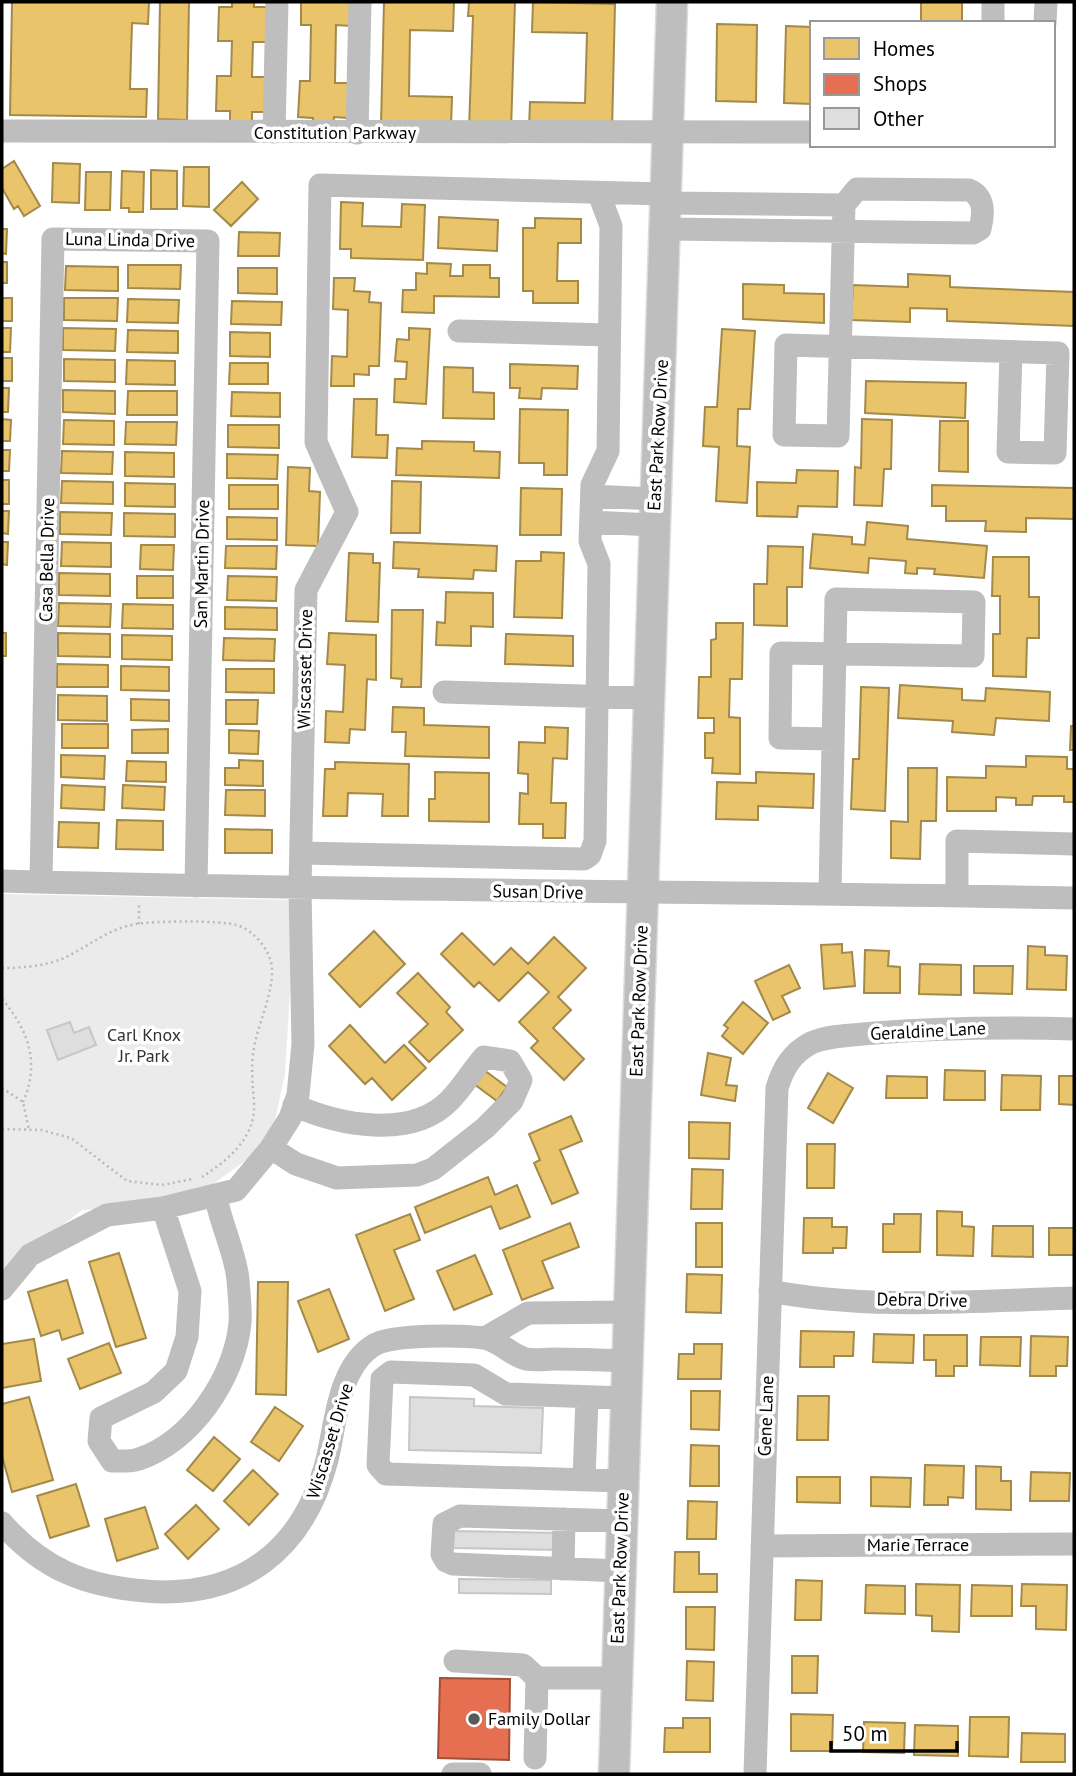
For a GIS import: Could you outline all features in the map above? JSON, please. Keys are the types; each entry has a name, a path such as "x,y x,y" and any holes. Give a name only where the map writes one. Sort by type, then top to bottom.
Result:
{"main road":[{"name":"East Park Row Drive","path":"614,1774 672,2"}],"street":[{"path":"274,132 277,2"},
{"path":"357,133 360,2"},
{"path":"993,2 993,21"},
{"path":"1045,21 1046,2"},
{"name":"Constitution Parkway","path":"2,131 810,132"},
{"name":"Wiscasset Drive","path":"2,1289 30,1255 107,1215 163,1208 216,1198 236,1191 271,1148 294,1105 303,1044 300,890 306,590 347,512 316,442 320,185 599,194 666,208"},
{"path":"666,208 844,232 973,233 980,229 983,217 982,203 977,193 969,190 856,189 844,205 844,232 840,347 838,436 784,435 786,345 840,347 1058,353 1055,453 1008,452 1011,352"},
{"path":"301,858 584,859 590,855 595,841 598,696 598,564 590,541 592,485 608,451 611,226 599,194"},
{"path":"666,208 844,205"},
{"name":"Luna Linda Drive","path":"53,239 208,241"},
{"name":"Casa Bella Drive","path":"41,882 53,239"},
{"name":"San Martin Drive","path":"196,886 208,241"},
{"path":"459,331 609,335"},
{"path":"592,496 654,512"},
{"path":"591,522 654,512"},
{"path":"830,892 833,739 835,654 836,599 974,602 973,656 835,654 781,653 780,738 833,739"},
{"path":"444,692 649,698"},
{"path":"957,895 957,841 1074,844"},
{"name":"Susan Drive","path":"2,881 300,890 830,892 1074,898"},
{"name":"Geraldine Lane","path":"789,1061 813,1042 853,1035 932,1029 1074,1029"},
{"path":"271,1148 296,1164 337,1178 417,1175 433,1168 485,1128 512,1101 521,1080 510,1061 484,1057 450,1101 418,1119 380,1125 313,1113 294,1105"},
{"name":"Gene Lane","path":"755,1774 777,1088 782,1070 789,1061"},
{"path":"163,1208 190,1291 187,1337 176,1371 169,1378 154,1392 100,1419 99,1441 112,1461 137,1460 170,1445 204,1409 226,1374 240,1325 238,1277 221,1226 216,1198"},
{"name":"Debra Drive","path":"770,1292 807,1298 925,1301 1074,1298"},
{"path":"485,1338 528,1313 629,1312"},
{"name":"Wiscasset Drive","path":"2,1523 18,1542 51,1566 78,1579 108,1588 180,1594 206,1591 261,1564 301,1524 326,1461 339,1403 353,1367 372,1346 391,1338 485,1338 525,1359 627,1361"},
{"path":"623,1481 386,1474 378,1465 382,1378 391,1372 474,1375 506,1394 626,1398"},
{"path":"584,1480 586,1397"},
{"path":"620,1571 453,1564 446,1561 442,1554 444,1524 460,1516 622,1521"},
{"path":"563,1569 564,1519"},
{"name":"Marie Terrace","path":"762,1546 1074,1544"},
{"path":"455,1661 523,1665 537,1678 617,1678"},
{"path":"536,1758 537,1678"},
{"path":"453,1774 480,1774"}],"path":[{"path":"2,968 22,968 63,959 101,936 135,924 209,923 237,925 259,939 272,965 270,992 255,1036 250,1079 254,1106 246,1137 229,1160 201,1177 162,1185 127,1181 71,1138 29,1130 2,1129"},
{"path":"2,999 26,1037 34,1068 23,1102 29,1130"},
{"path":"2,1088 23,1102"}],"green space":[{"name":"Carl Knox Jr. Park","path":"2,894 290,900 293,943 285,1074 274,1124 253,1155 190,1201 82,1210 2,1272"}],"building: Homes":[{"path":"12,2 149,2 148,24 132,23 130,89 147,89 146,117 10,115"},
{"path":"160,2 189,2 187,120 158,119"},
{"path":"232,2 254,2 254,7 268,7 267,42 253,42 252,77 267,77 266,112 252,112 252,122 230,121 230,111 216,111 217,76 231,76 232,41 218,41 219,7 232,7"},
{"path":"301,2 351,2 351,26 336,25 335,83 349,83 347,118 334,117 333,128 313,127 313,118 298,117 300,81 310,81 311,25 301,25"},
{"path":"384,2 454,2 453,31 410,30 409,96 452,97 451,127 381,125"},
{"path":"469,2 515,2 511,131 469,129 473,16 468,16"},
{"path":"533,2 615,4 612,131 529,129 530,102 585,103 587,33 532,32"},
{"path":"921,2 962,2 962,21 921,21"},
{"path":"717,24 757,25 756,102 716,101"},
{"path":"786,26 810,27 810,104 784,103"},
{"path":"14,161 40,206 24,216 18,206 14,209 2,188 2,169"},
{"path":"53,163 80,164 79,203 52,202"},
{"path":"184,167 209,167 209,207 183,206"},
{"path":"151,170 177,171 177,209 151,209"},
{"path":"122,171 144,172 143,212 129,212 129,208 121,208"},
{"path":"86,172 111,172 110,210 85,210"},
{"path":"242,182 258,199 231,226 214,210"},
{"path":"341,202 363,203 362,226 401,227 402,204 425,205 423,260 351,258 351,249 340,249"},
{"path":"439,217 498,220 497,251 438,248"},
{"path":"535,218 581,219 581,243 558,243 557,281 578,281 578,303 533,303 533,291 523,291 523,228 535,228"},
{"path":"2,229 7,229 6,254 2,253"},
{"path":"239,232 280,233 279,256 238,256"},
{"path":"2,262 7,262 7,283 2,283"},
{"path":"427,263 451,264 450,276 463,276 463,265 490,265 490,278 499,278 499,297 434,296 434,313 402,312 403,290 416,290 416,273 427,274"},
{"path":"128,265 181,265 180,289 128,288"},
{"path":"66,266 118,267 118,291 65,290"},
{"path":"238,268 277,268 277,294 238,293"},
{"path":"908,274 950,276 950,287 1074,292 1074,326 947,321 947,309 910,308 910,322 851,320 853,285 908,287"},
{"path":"334,278 355,278 354,291 370,292 369,302 381,303 379,366 369,366 369,375 354,374 354,386 331,386 332,356 347,357 348,310 333,309"},
{"path":"743,284 784,285 784,293 824,294 824,323 743,319"},
{"path":"2,298 12,298 12,321 2,321"},
{"path":"64,298 118,298 117,321 64,320"},
{"path":"128,299 179,300 178,323 127,322"},
{"path":"232,301 282,302 281,325 231,324"},
{"path":"2,328 11,328 10,352 2,352"},
{"path":"63,328 116,329 115,351 63,350"},
{"path":"409,328 430,329 426,404 394,402 395,379 406,379 407,362 395,361 397,339 409,340"},
{"path":"722,329 755,331 750,409 738,409 737,446 750,447 747,503 716,501 719,447 703,446 705,407 717,407"},
{"path":"128,330 178,331 178,353 127,352"},
{"path":"230,332 270,333 270,357 230,356"},
{"path":"2,358 12,358 12,381 2,381"},
{"path":"64,359 115,360 115,382 64,381"},
{"path":"127,360 175,361 175,385 126,384"},
{"path":"230,363 268,363 268,384 229,384"},
{"path":"510,364 578,366 577,389 542,388 541,399 519,398 520,388 510,388"},
{"path":"444,367 473,368 473,392 494,393 494,419 443,418"},
{"path":"866,381 966,383 965,418 865,413"},
{"path":"2,388 9,388 8,412 2,412"},
{"path":"63,390 115,391 115,414 63,412"},
{"path":"128,391 177,391 177,415 127,415"},
{"path":"232,392 280,393 280,417 231,416"},
{"path":"354,399 377,399 376,435 388,435 387,458 352,457"},
{"path":"520,409 568,410 567,475 544,475 544,463 519,463"},
{"path":"2,419 11,420 10,441 2,441"},
{"path":"862,419 892,420 891,469 884,469 882,506 854,505 855,467 861,468"},
{"path":"64,420 114,421 114,445 63,444"},
{"path":"940,421 968,421 968,472 939,471"},
{"path":"126,422 177,422 176,445 125,444"},
{"path":"228,425 279,425 279,448 228,447"},
{"path":"422,441 474,442 474,451 500,452 499,478 396,475 397,448 422,449"},
{"path":"2,450 10,450 9,471 2,471"},
{"path":"62,451 113,452 112,474 61,473"},
{"path":"125,452 174,453 174,477 125,476"},
{"path":"227,454 278,455 277,479 227,478"},
{"path":"288,467 310,468 309,491 320,492 318,546 286,545"},
{"path":"797,470 838,471 837,507 798,506 797,517 757,516 757,482 796,483"},
{"path":"2,480 9,480 9,504 2,504"},
{"path":"62,481 113,482 113,504 61,503"},
{"path":"392,481 421,482 420,533 391,533"},
{"path":"125,483 175,484 175,507 125,506"},
{"path":"229,485 278,485 278,509 229,509"},
{"path":"932,485 1074,488 1074,519 1026,518 1026,532 985,531 986,521 946,521 946,506 932,506"},
{"path":"521,488 562,489 561,535 520,535"},
{"path":"2,511 9,511 8,534 2,533"},
{"path":"60,512 112,513 111,535 60,534"},
{"path":"124,513 175,514 175,537 124,536"},
{"path":"227,517 277,518 277,540 227,539"},
{"path":"867,522 908,526 907,539 987,546 984,578 934,574 935,569 917,568 917,574 905,573 906,561 869,558 868,573 810,568 813,534 852,537 852,544 865,545"},
{"path":"2,542 8,542 7,565 2,564"},
{"path":"62,542 111,543 111,567 61,566"},
{"path":"394,542 497,546 496,571 474,570 473,579 418,577 419,569 393,568"},
{"path":"141,545 174,545 173,570 140,569"},
{"path":"226,546 277,546 276,569 225,568"},
{"path":"768,546 803,547 802,587 787,587 787,626 754,625 754,584 767,584"},
{"path":"541,552 564,553 562,618 514,617 516,561 541,561"},
{"path":"349,553 373,554 373,563 380,563 378,622 346,621"},
{"path":"993,557 1029,557 1029,597 1039,597 1039,638 1027,638 1026,677 993,676 993,634 1000,634 1000,596 992,596"},
{"path":"59,573 110,574 110,596 59,595"},
{"path":"137,576 173,576 173,598 137,598"},
{"path":"228,576 277,577 276,601 227,600"},
{"path":"446,592 493,593 493,627 471,626 471,646 436,645 437,622 445,623"},
{"path":"59,603 111,604 110,627 58,626"},
{"path":"123,604 173,605 173,629 122,628"},
{"path":"225,607 277,608 277,630 225,629"},
{"path":"392,610 423,610 421,687 401,687 402,679 391,678"},
{"path":"716,623 743,623 742,679 730,679 729,717 740,718 740,774 712,773 713,758 705,758 705,733 714,733 714,718 698,718 699,677 711,677 711,640 716,639"},
{"path":"2,633 6,633 6,656 2,656"},
{"path":"58,633 110,634 110,657 58,656"},
{"path":"329,633 376,635 376,680 367,679 365,730 350,729 349,743 325,742 326,711 343,712 345,665 327,664"},
{"path":"506,634 573,636 573,666 505,664"},
{"path":"122,635 172,636 172,660 122,659"},
{"path":"224,638 275,639 274,661 223,660"},
{"path":"57,664 108,665 108,687 57,687"},
{"path":"121,666 169,667 169,691 121,690"},
{"path":"226,669 274,669 274,693 226,692"},
{"path":"900,685 962,689 962,700 985,701 986,688 1050,692 1049,721 996,718 994,735 952,732 953,721 898,718"},
{"path":"861,687 889,688 885,811 851,809 853,759 859,759"},
{"path":"58,695 107,696 107,721 58,720"},
{"path":"131,699 169,700 169,721 131,720"},
{"path":"226,700 258,700 257,724 226,724"},
{"path":"393,707 424,708 424,725 489,727 489,758 405,756 406,732 392,732"},
{"path":"62,724 108,724 108,748 62,748"},
{"path":"1071,726 1074,726 1074,750 1070,750"},
{"path":"545,727 568,728 567,759 553,758 551,803 566,803 565,838 543,838 543,824 519,824 520,793 528,794 528,774 518,773 519,742 545,743"},
{"path":"168,729 168,753 132,753 132,730"},
{"path":"229,730 259,731 258,754 229,753"},
{"path":"61,755 105,756 104,779 61,777"},
{"path":"1026,756 1067,757 1067,769 1074,769 1074,802 1064,802 1064,796 1033,796 1032,805 1016,805 1016,798 996,797 996,811 947,811 947,777 986,778 986,766 1026,767"},
{"path":"239,760 263,761 263,786 225,785 225,768 239,768"},
{"path":"127,761 166,762 166,782 126,781"},
{"path":"335,762 409,764 408,816 382,816 383,794 348,793 347,816 323,816 325,769 335,769"},
{"path":"908,768 937,768 936,821 921,821 920,859 891,858 891,821 908,822"},
{"path":"435,772 489,773 489,822 429,821 429,799 435,799"},
{"path":"756,772 814,774 813,808 758,806 758,820 716,819 717,782 756,783"},
{"path":"62,785 105,787 104,810 61,808"},
{"path":"123,785 165,787 164,810 122,808"},
{"path":"226,790 265,790 265,816 225,815"},
{"path":"117,820 163,821 163,850 116,849"},
{"path":"59,822 99,823 98,848 58,847"},
{"path":"225,829 272,830 272,853 225,853"},
{"path":"374,931 405,964 360,1007 329,974"},
{"path":"462,933 494,965 511,948 528,964 554,937 586,968 558,997 571,1010 553,1028 584,1059 564,1080 531,1048 538,1041 519,1022 549,992 528,972 499,1001 479,982 474,987 441,954"},
{"path":"842,944 842,953 852,952 855,986 824,989 821,945"},
{"path":"1028,946 1045,947 1045,955 1067,956 1066,990 1027,989"},
{"path":"865,950 889,951 888,966 900,967 900,993 864,993"},
{"path":"920,964 961,965 961,995 919,994"},
{"path":"789,965 800,988 782,996 790,1012 773,1020 755,981"},
{"path":"974,966 1013,966 1012,994 974,993"},
{"path":"418,973 450,1007 446,1012 463,1030 429,1062 409,1042 428,1024 397,993"},
{"path":"743,1002 768,1023 743,1054 722,1036 728,1028 724,1025"},
{"path":"350,1025 385,1063 404,1045 426,1068 392,1100 372,1078 365,1084 329,1046"},
{"path":"708,1053 731,1058 726,1085 737,1086 735,1101 701,1095"},
{"path":"484,1070 507,1087 497,1101 474,1084"},
{"path":"945,1070 985,1071 985,1100 944,1100"},
{"path":"828,1073 853,1088 833,1123 808,1108"},
{"path":"1002,1075 1041,1076 1040,1110 1001,1110"},
{"path":"887,1076 927,1077 927,1098 886,1098"},
{"path":"1059,1076 1074,1076 1074,1105 1059,1104"},
{"path":"571,1116 582,1141 560,1150 578,1193 552,1204 534,1163 540,1160 529,1134"},
{"path":"689,1122 730,1123 729,1159 689,1158"},
{"path":"807,1144 835,1144 834,1188 807,1188"},
{"path":"692,1169 723,1170 722,1209 691,1209"},
{"path":"488,1177 495,1195 517,1185 530,1217 500,1229 491,1206 425,1233 415,1207"},
{"path":"937,1211 962,1212 962,1226 974,1227 973,1256 937,1255"},
{"path":"410,1214 420,1240 394,1250 414,1299 385,1311 356,1235"},
{"path":"894,1214 921,1214 920,1252 883,1252 883,1224 894,1224"},
{"path":"804,1218 832,1218 832,1227 847,1227 846,1248 833,1248 833,1253 803,1253"},
{"path":"570,1223 579,1247 542,1261 553,1288 522,1300 503,1250"},
{"path":"696,1223 722,1223 722,1267 696,1267"},
{"path":"993,1226 1033,1226 1033,1257 992,1256"},
{"path":"1049,1228 1074,1228 1074,1255 1049,1255"},
{"path":"119,1253 146,1338 116,1347 89,1262"},
{"path":"475,1255 492,1294 454,1310 437,1271"},
{"path":"687,1274 722,1275 721,1313 686,1312"},
{"path":"67,1280 83,1333 62,1340 59,1330 41,1336 28,1292"},
{"path":"258,1282 288,1282 286,1395 256,1394"},
{"path":"329,1289 349,1339 318,1352 298,1301"},
{"path":"801,1331 854,1332 853,1356 834,1356 834,1367 800,1367"},
{"path":"874,1334 914,1335 913,1363 873,1362"},
{"path":"924,1335 967,1335 967,1366 954,1366 954,1376 936,1376 936,1360 924,1360"},
{"path":"1031,1336 1068,1337 1067,1366 1056,1366 1056,1376 1030,1376"},
{"path":"981,1337 1021,1337 1020,1366 980,1365"},
{"path":"34,1339 41,1381 2,1388 2,1344"},
{"path":"109,1343 121,1373 80,1389 68,1359"},
{"path":"694,1344 722,1344 721,1379 678,1379 679,1354 694,1354"},
{"path":"691,1391 720,1391 719,1430 691,1429"},
{"path":"798,1396 829,1396 828,1440 797,1440"},
{"path":"29,1397 53,1480 12,1492 2,1456 2,1404"},
{"path":"275,1407 303,1426 279,1461 251,1442"},
{"path":"214,1437 240,1459 213,1491 187,1470"},
{"path":"691,1445 719,1446 719,1486 690,1486"},
{"path":"925,1465 964,1466 963,1498 948,1497 948,1505 924,1505"},
{"path":"976,1466 1001,1467 1001,1481 1011,1481 1011,1510 976,1509"},
{"path":"253,1470 278,1494 249,1525 224,1501"},
{"path":"1031,1472 1070,1473 1069,1501 1030,1501"},
{"path":"797,1477 840,1477 840,1503 797,1502"},
{"path":"871,1477 911,1478 910,1507 871,1506"},
{"path":"76,1484 89,1526 50,1538 37,1496"},
{"path":"688,1501 717,1502 716,1539 687,1539"},
{"path":"196,1505 219,1529 188,1559 165,1534"},
{"path":"145,1507 158,1548 117,1561 105,1519"},
{"path":"675,1552 699,1552 699,1574 717,1574 717,1592 674,1592"},
{"path":"796,1580 822,1581 821,1620 795,1620"},
{"path":"916,1584 960,1585 959,1632 932,1631 932,1616 916,1615"},
{"path":"1022,1584 1067,1585 1066,1630 1036,1629 1036,1606 1021,1606"},
{"path":"866,1585 905,1586 905,1614 865,1613"},
{"path":"972,1585 1012,1586 1012,1616 971,1616"},
{"path":"686,1607 715,1607 714,1650 686,1649"},
{"path":"792,1656 818,1656 817,1693 792,1693"},
{"path":"687,1661 714,1662 713,1701 686,1700"},
{"path":"791,1714 833,1715 832,1751 791,1751"},
{"path":"970,1717 1009,1717 1008,1757 969,1756"},
{"path":"683,1718 710,1718 710,1752 664,1752 665,1728 683,1728"},
{"path":"864,1722 905,1723 904,1753 863,1752"},
{"path":"915,1725 958,1726 958,1756 914,1755"},
{"path":"1022,1733 1065,1734 1065,1762 1021,1762"}],"building: Shops":[{"name":"Family Dollar","path":"440,1678 510,1679 509,1760 438,1758"}],"building: Other":[{"path":"70,1022 74,1033 89,1027 96,1045 58,1060 47,1030"},
{"path":"410,1397 474,1399 474,1406 543,1408 541,1453 409,1450"},
{"path":"453,1531 561,1533 560,1550 453,1548"},
{"path":"459,1579 551,1580 551,1594 459,1593"}],"place":[{"name":"Family Dollar","path":"474,1719"}]}
